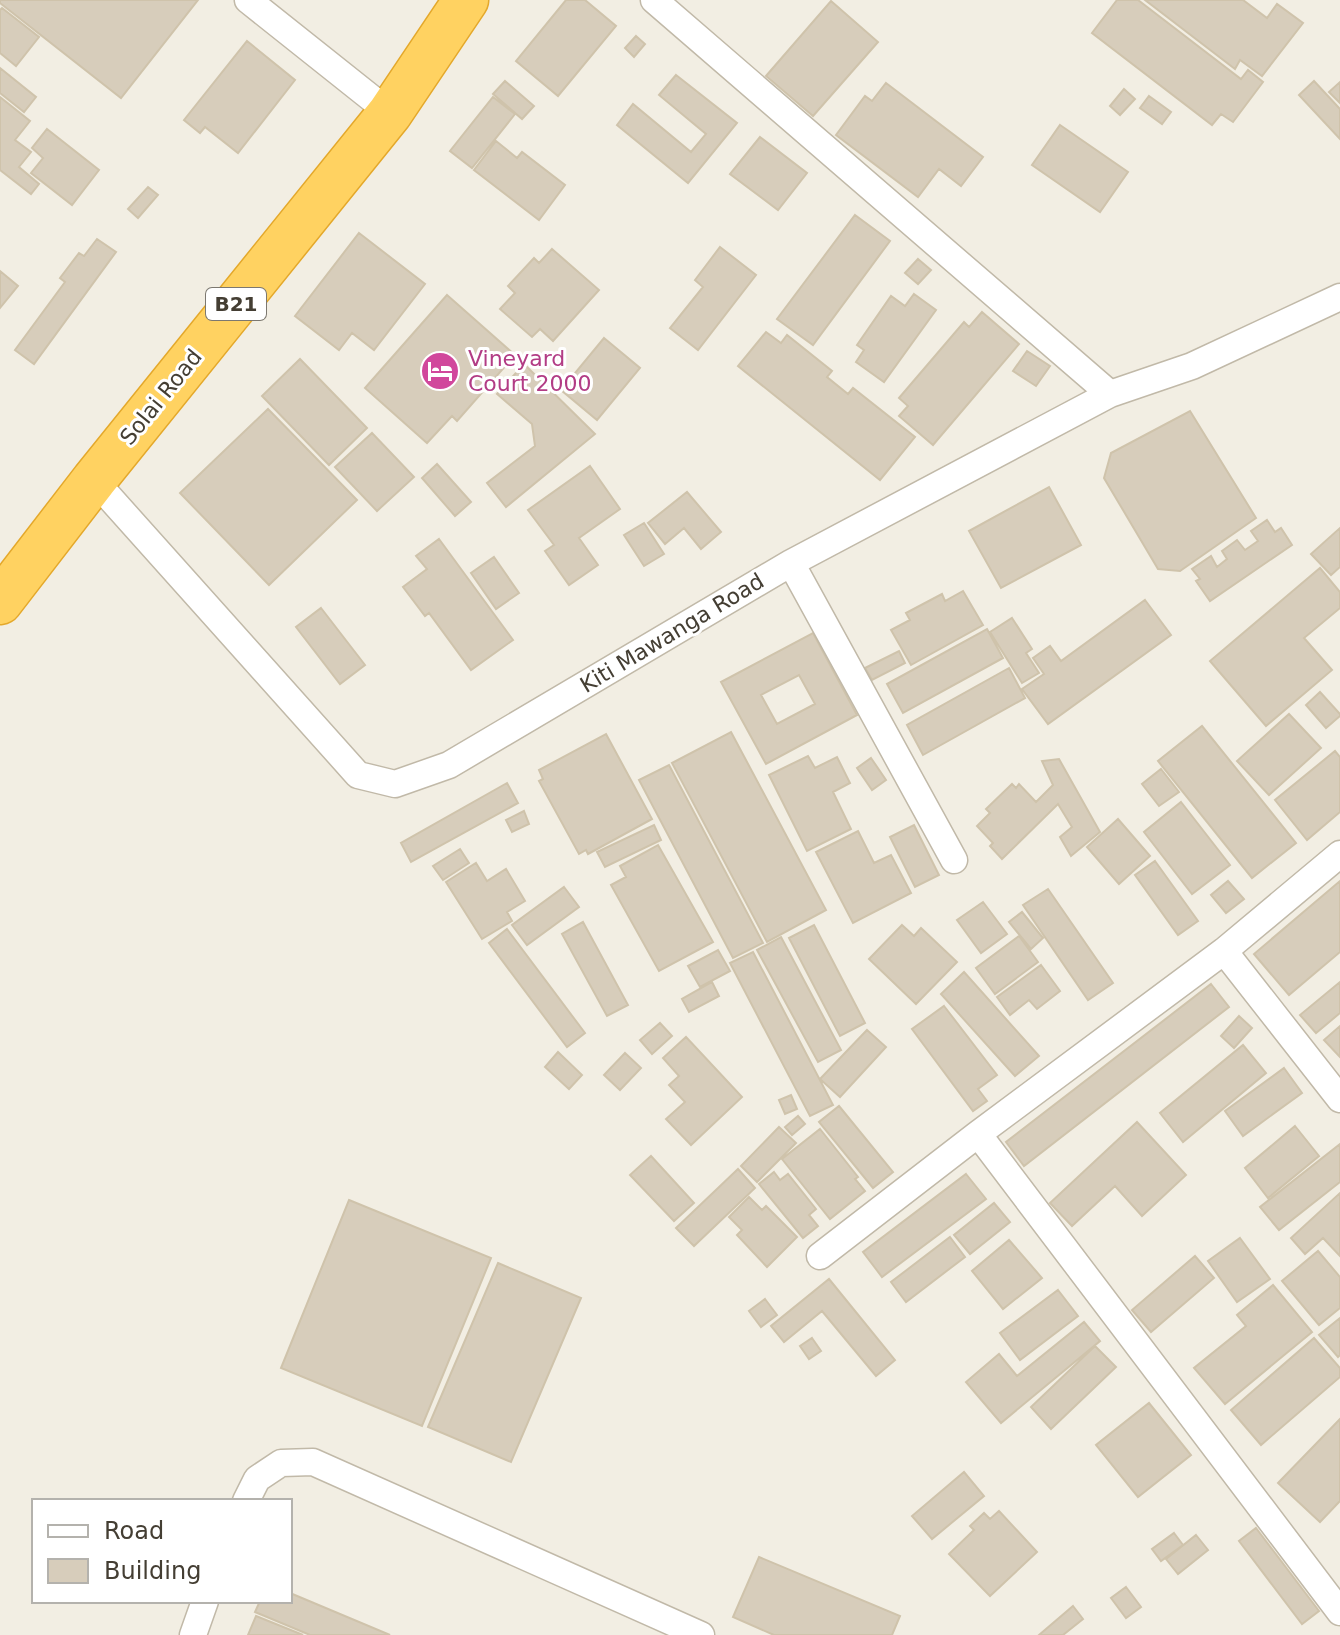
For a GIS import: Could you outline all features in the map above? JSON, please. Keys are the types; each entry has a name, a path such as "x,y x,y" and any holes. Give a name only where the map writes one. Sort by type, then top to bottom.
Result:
{"highway":[{"name":"Solai Road","path":"0,602 94,480 390,113 466,0"}],"street":[{"path":"248,0 390,113"},
{"path":"654,0 1110,394"},
{"name":"Kiti Mawanga Road","path":"94,480 358,775 395,784 449,765 791,563 1110,394 1192,366 1340,297"},
{"path":"791,563 954,860"},
{"path":"820,1256 1224,951 1340,854"},
{"path":"1224,951 1340,1099"},
{"path":"978,1134 1340,1612"},
{"path":"247,1499 257,1479 281,1463 313,1462 701,1635"},
{"path":"193,1635 204,1603"}],"building":[{"path":"0,0 198,0 121,98"},
{"path":"566,0 585,0 616,26 558,96 516,61"},
{"path":"1117,0 1138,0 1241,79 1248,70 1263,82 1233,122 1221,114 1212,125 1092,33"},
{"path":"1145,0 1243,0 1267,18 1277,4 1303,23 1262,76 1240,60 1235,69"},
{"path":"831,1 878,42 813,116 766,76"},
{"path":"2,8 39,37 16,66 0,53"},
{"path":"636,36 645,44 634,57 625,48"},
{"path":"247,41 295,80 238,153 205,127 200,133 184,120"},
{"path":"0,68 36,97 24,112 0,93"},
{"path":"676,75 737,123 688,183 617,125 633,104 691,152 706,134 659,95"},
{"path":"505,81 534,106 522,119 493,94"},
{"path":"1314,81 1340,109 1340,139 1299,95"},
{"path":"1340,82 1340,103 1329,92"},
{"path":"886,83 983,157 961,186 939,169 918,197 836,135 865,96 872,101"},
{"path":"1124,89 1135,99 1120,115 1110,106"},
{"path":"1149,96 1171,112 1162,124 1140,108"},
{"path":"0,97 30,121 15,140 31,152 19,167 39,184 31,194 0,170"},
{"path":"493,97 515,114 472,168 450,151"},
{"path":"1060,125 1128,172 1100,212 1032,165"},
{"path":"47,129 99,170 72,205 31,173 43,158 32,148"},
{"path":"760,137 807,173 778,210 730,174"},
{"path":"496,141 517,158 522,152 565,185 539,220 474,170"},
{"path":"148,187 158,195 138,218 128,209"},
{"path":"855,215 890,241 813,345 777,319"},
{"path":"359,233 425,284 374,350 352,333 339,350 295,316"},
{"path":"97,239 116,252 34,364 15,350 65,282 60,278 79,253 84,256"},
{"path":"720,247 756,275 698,350 670,328 703,287 695,280"},
{"path":"552,249 599,290 553,341 540,329 532,337 500,309 515,293 508,286 534,258 539,263"},
{"path":"918,259 931,270 918,284 905,273"},
{"path":"0,271 18,286 0,308"},
{"path":"914,294 936,310 884,382 856,362 864,350 857,345 891,296 905,306"},
{"name":"Vineyard Court 2000","path":"447,295 515,355 457,421 452,416 427,443 365,388"},
{"path":"982,312 1019,344 933,445 899,416 908,406 899,398 964,322 969,327"},
{"path":"766,332 781,343 787,335 832,371 827,377 848,394 853,388 915,437 880,480 738,366"},
{"path":"604,338 640,368 597,420 561,390"},
{"path":"1027,351 1050,366 1036,386 1013,371"},
{"path":"300,359 367,428 329,465 262,396"},
{"path":"524,364 595,434 506,507 487,483 535,446 532,424 497,394"},
{"path":"268,409 357,500 269,585 180,493"},
{"path":"1190,411 1256,518 1180,571 1158,569 1104,478 1111,453"},
{"path":"372,433 414,477 377,511 335,467"},
{"path":"437,464 471,502 455,516 422,478"},
{"path":"590,466 620,509 579,538 598,565 569,585 545,551 554,545 528,510"},
{"path":"1049,487 1081,545 1001,588 969,531"},
{"path":"687,492 721,532 701,549 684,528 665,544 648,523"},
{"path":"1267,520 1275,532 1281,528 1292,545 1210,601 1192,569 1211,556 1217,567 1227,559 1222,551 1237,540 1245,550 1258,541 1251,531"},
{"path":"644,523 664,554 644,566 624,535"},
{"path":"1340,528 1340,567 1331,575 1311,554"},
{"path":"439,539 513,640 471,670 429,613 425,616 403,587 427,569 416,556"},
{"path":"494,557 519,593 496,609 471,573"},
{"path":"1320,568 1340,592 1340,608 1304,638 1332,670 1266,726 1210,661"},
{"path":"963,591 983,625 911,665 891,630 910,620 906,613 942,594 945,601"},
{"path":"1145,600 1171,635 1048,724 1022,689 1044,674 1033,658 1050,646 1061,661"},
{"path":"321,608 365,665 340,684 296,627"},
{"path":"1012,618 1032,649 1026,653 1039,673 1022,683 990,632"},
{"path":"987,629 1003,658 903,713 887,684"},
{"path":"813,633 857,715 766,764 721,682","holes":["799,675 815,704 777,724 761,695"]},
{"path":"899,651 905,663 872,680 865,668"},
{"path":"1009,668 1025,698 923,755 907,725"},
{"path":"1320,692 1340,714 1326,728 1306,705"},
{"path":"1289,714 1321,748 1269,795 1237,761"},
{"path":"1202,726 1296,843 1252,878 1158,761"},
{"path":"731,732 826,910 767,942 672,763"},
{"path":"606,734 652,819 588,854 586,850 579,854 539,781 543,779 539,770"},
{"path":"1335,751 1340,757 1340,812 1307,840 1275,800"},
{"path":"808,756 815,768 837,757 850,783 833,792 851,829 807,851 769,775"},
{"path":"871,758 886,780 872,790 857,768"},
{"path":"1059,759 1100,832 1071,856 1060,837 1072,827 1058,804 1002,859 990,846 993,843 977,826 990,813 986,809 1012,784 1016,788 1019,784 1036,802 1053,785 1042,761"},
{"path":"669,765 763,943 733,958 639,780"},
{"path":"1161,769 1179,792 1159,806 1142,784"},
{"path":"507,783 518,803 411,862 401,843"},
{"path":"1181,802 1230,865 1192,894 1144,832"},
{"path":"524,811 529,824 512,832 506,820"},
{"path":"1118,819 1150,856 1119,884 1087,847"},
{"path":"654,825 661,840 605,867 597,852"},
{"path":"914,825 939,875 915,887 890,837"},
{"path":"858,831 874,863 891,855 911,893 853,923 816,852"},
{"path":"658,845 713,942 659,971 611,885 626,877 620,866"},
{"path":"460,849 469,863 443,880 433,866"},
{"path":"1155,861 1198,921 1178,935 1135,875"},
{"path":"476,863 487,881 506,869 525,901 507,912 512,921 482,939 446,882"},
{"path":"1228,881 1244,899 1226,913 1211,895"},
{"path":"1340,881 1340,952 1289,995 1254,954"},
{"path":"564,887 579,907 527,945 512,925"},
{"path":"1048,889 1113,983 1088,1000 1023,905"},
{"path":"983,902 1007,934 981,953 957,920"},
{"path":"1022,912 1043,938 1031,949 1009,922"},
{"path":"583,922 628,1005 607,1016 562,934"},
{"path":"814,925 865,1023 840,1036 789,938"},
{"path":"902,925 914,936 921,928 957,962 916,1004 869,959"},
{"path":"507,929 585,1033 567,1047 489,943"},
{"path":"1019,936 1038,962 995,994 976,968"},
{"path":"781,937 841,1050 818,1062 757,950"},
{"path":"718,950 730,971 700,987 688,966"},
{"path":"753,952 833,1105 810,1116 730,963"},
{"path":"1041,965 1060,991 1037,1009 1029,1000 1010,1015 997,997"},
{"path":"964,972 1039,1056 1015,1076 941,994"},
{"path":"712,982 719,996 689,1012 682,999"},
{"path":"1340,982 1340,1013 1316,1033 1300,1015"},
{"path":"1211,984 1229,1007 1024,1166 1006,1142"},
{"path":"944,1006 997,1075 978,1089 987,1101 973,1111 912,1029"},
{"path":"1239,1016 1252,1028 1234,1048 1221,1036"},
{"path":"660,1023 672,1036 652,1054 640,1040"},
{"path":"1340,1026 1340,1057 1324,1040"},
{"path":"867,1030 886,1047 840,1097 820,1079"},
{"path":"686,1037 742,1097 691,1145 666,1119 685,1102 669,1085 679,1076 663,1058"},
{"path":"1243,1045 1266,1073 1183,1142 1160,1113"},
{"path":"558,1052 582,1075 569,1089 545,1067"},
{"path":"625,1053 641,1068 620,1090 604,1075"},
{"path":"1284,1068 1302,1093 1243,1136 1225,1111"},
{"path":"791,1095 797,1109 785,1114 779,1100"},
{"path":"839,1106 893,1172 873,1188 819,1122"},
{"path":"798,1116 805,1124 792,1135 785,1127"},
{"path":"1137,1122 1186,1175 1142,1216 1115,1186 1072,1226 1050,1203"},
{"path":"1295,1126 1319,1156 1268,1198 1245,1168"},
{"path":"779,1127 796,1143 757,1182 741,1166"},
{"path":"820,1129 858,1177 855,1179 865,1191 830,1219 782,1159"},
{"path":"1340,1144 1340,1182 1279,1230 1260,1207"},
{"path":"651,1156 694,1203 674,1221 630,1175"},
{"path":"738,1169 755,1188 694,1246 676,1228"},
{"path":"774,1172 780,1180 788,1174 816,1209 809,1215 818,1226 803,1238 759,1184"},
{"path":"966,1174 986,1199 882,1277 863,1252"},
{"path":"1340,1193 1340,1256 1323,1238 1305,1254 1291,1238"},
{"path":"749,1197 762,1210 766,1206 797,1237 767,1267 737,1235 742,1230 729,1217"},
{"path":"349,1200 491,1258 422,1426 281,1368"},
{"path":"994,1203 1010,1222 970,1254 954,1235"},
{"path":"950,1237 965,1257 906,1302 891,1282"},
{"path":"1240,1238 1270,1279 1237,1302 1208,1261"},
{"path":"1009,1240 1042,1278 1003,1309 972,1271"},
{"path":"1318,1251 1340,1277 1340,1308 1319,1325 1282,1281"},
{"path":"1195,1256 1214,1278 1151,1332 1132,1310"},
{"path":"498,1263 581,1298 511,1462 428,1427"},
{"path":"829,1279 895,1360 876,1376 822,1311 784,1342 771,1326"},
{"path":"1273,1285 1312,1332 1225,1404 1194,1368 1246,1326 1237,1315"},
{"path":"1058,1290 1078,1316 1020,1360 1000,1333"},
{"path":"765,1299 777,1315 761,1327 749,1311"},
{"path":"1340,1318 1340,1355 1338,1357 1319,1335"},
{"path":"1084,1322 1100,1341 1001,1423 966,1382 999,1354 1017,1376"},
{"path":"812,1338 821,1351 809,1359 800,1346"},
{"path":"1314,1338 1340,1368 1340,1377 1261,1445 1231,1410"},
{"path":"1095,1346 1116,1367 1051,1429 1031,1407"},
{"path":"1149,1403 1191,1455 1138,1497 1096,1445"},
{"path":"1340,1419 1340,1501 1320,1522 1278,1483"},
{"path":"964,1472 984,1496 932,1539 912,1516"},
{"path":"999,1511 1037,1552 990,1596 949,1554 974,1530 970,1526 984,1513 990,1519"},
{"path":"1256,1528 1319,1611 1302,1624 1239,1541"},
{"path":"1174,1533 1183,1545 1161,1561 1152,1549"},
{"path":"1196,1535 1208,1550 1178,1574 1166,1559"},
{"path":"759,1557 900,1616 892,1635 774,1635 733,1617"},
{"path":"1126,1587 1141,1607 1126,1618 1111,1598"},
{"path":"292,1594 390,1635 310,1635 255,1612 259,1603 292,1603"},
{"path":"1073,1606 1083,1619 1063,1635 1039,1635"},
{"path":"256,1616 303,1635 248,1635"}],"place":[{"name":"Vineyard Court 2000","path":"440,371"}]}
